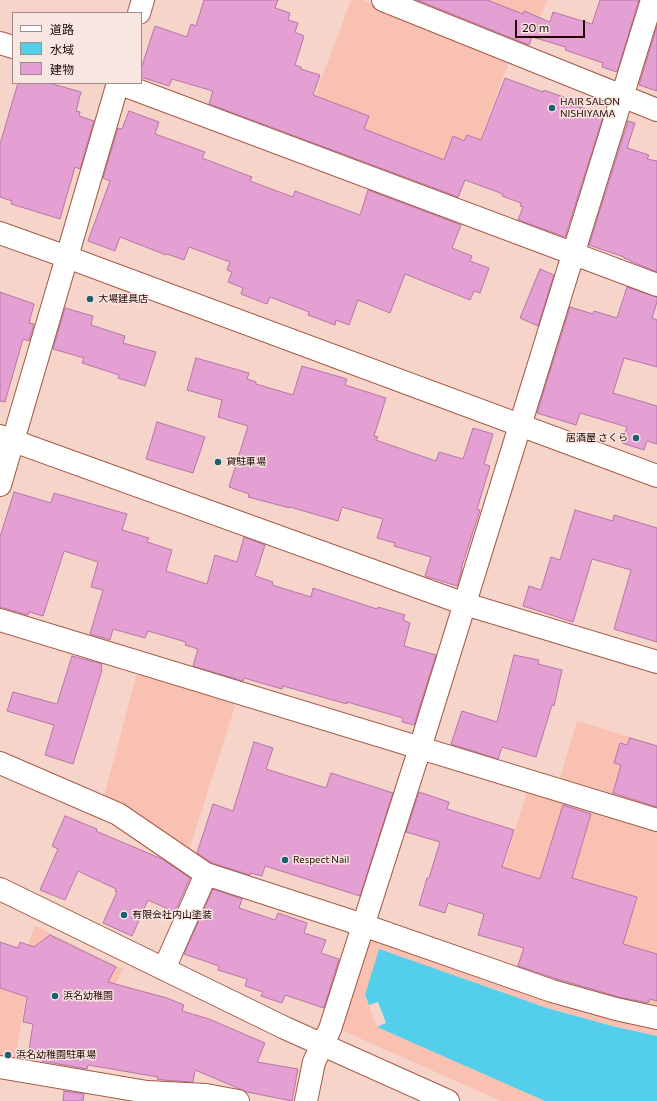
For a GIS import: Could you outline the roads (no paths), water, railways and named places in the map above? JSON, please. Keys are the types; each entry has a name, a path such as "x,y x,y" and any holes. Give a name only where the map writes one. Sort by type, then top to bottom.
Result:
{"street":[{"path":"139,12 143,0"},
{"path":"383,0 657,110"},
{"path":"306,1101 314,1062 330,1029 420,748 652,0"},
{"path":"0,43 12,47"},
{"path":"0,485 6,438 67,257 118,84"},
{"path":"121,84 657,284"},
{"path":"0,233 657,476"},
{"path":"6,438 465,604 657,662"},
{"path":"0,620 657,820"},
{"path":"0,763 118,814 206,874 363,925 552,991 616,1009 657,1018"},
{"path":"164,969 206,874"},
{"path":"0,889 278,1025 448,1101"},
{"path":"0,1068 147,1092 206,1095 238,1101"}],"water":[{"path":"379,949 547,1008 612,1026 657,1036 657,1101 545,1101 377,1027 386,1023 378,1002 369,1005 365,995"}],"place":[{"name":"HAIR SALON NISHIYAMA","path":"552,108"},
{"name":"大場建具店","path":"90,299"},
{"name":"居酒屋 さくら","path":"636,438"},
{"name":"貸駐車場","path":"218,462"},
{"name":"Respect Nail","path":"285,860"},
{"name":"有限会社内山塗装","path":"124,915"},
{"name":"浜名幼稚園","path":"55,996"},
{"name":"浜名幼稚園駐車場","path":"8,1055"}]}
